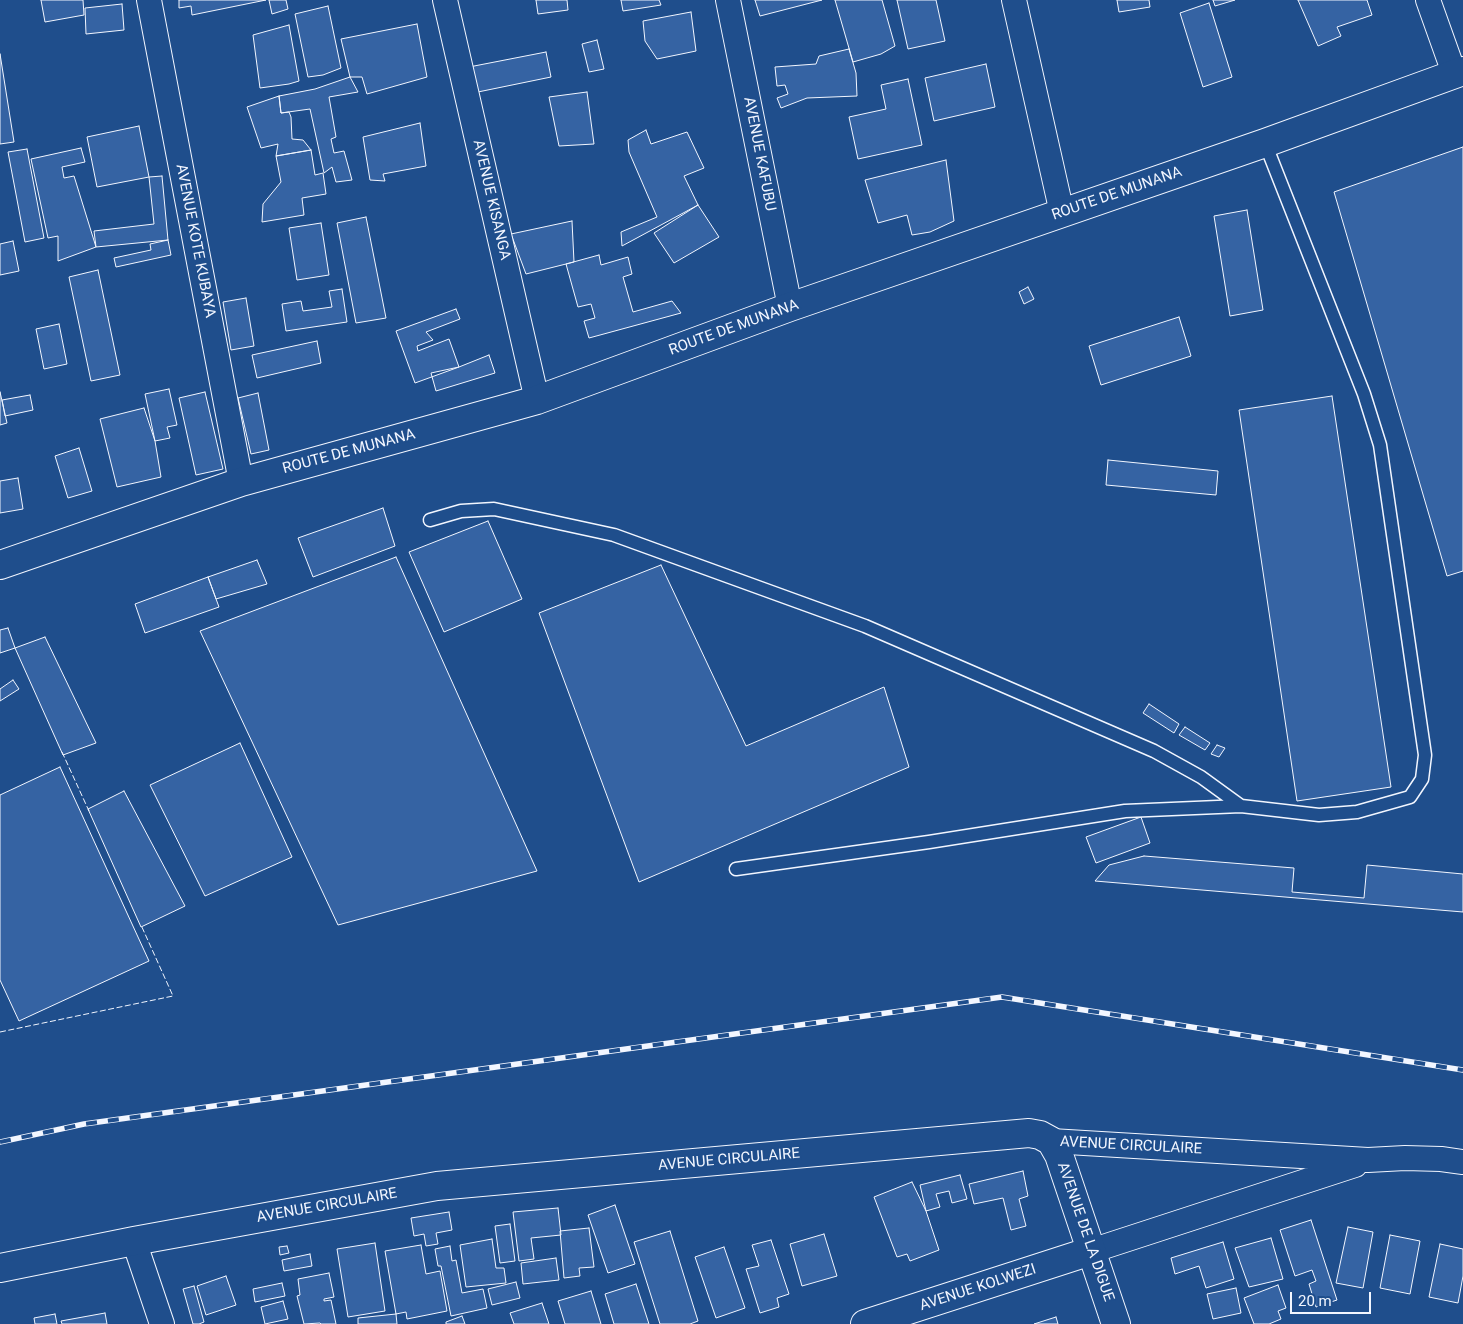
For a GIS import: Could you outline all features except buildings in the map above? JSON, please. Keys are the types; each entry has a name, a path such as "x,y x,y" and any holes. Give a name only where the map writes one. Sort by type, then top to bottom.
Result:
{"main road":[{"name":"ROUTE DE MUNANA","path":"0,565 241,482 537,400 790,307 1265,143 1458,72"},
{"name":"AVENUE CIRCULAIRE","path":"0,1268 134,1241 437,1186 1029,1133 1040,1135 1051,1141"},
{"name":"AVENUE DE LA DIGUE","path":"1051,1141 1059,1155 1116,1324"},
{"name":"AVENUE KOLWEZI","path":"865,1324 1091,1251"}],"street":[{"name":"AVENUE KOTE KUBAYA","path":"149,0 241,482"},
{"name":"AVENUE KISANGA","path":"445,0 537,400"},
{"name":"AVENUE KAFUBU","path":"728,0 790,307"},
{"path":"1014,0 1062,213"},
{"path":"1428,0 1458,72"},
{"name":"AVENUE CIRCULAIRE","path":"1051,1141 1368,1160 1405,1158 1463,1162"},
{"path":"1091,1251 1368,1160"},
{"path":"134,1241 162,1324"}],"lane":[{"path":"736,869 929,842 1125,811 1241,806 1319,815 1357,812 1410,798 1422,779 1424,755 1380,445 1364,394 1265,143"},
{"path":"430,520 461,511 494,509 614,535 874,630 1154,751 1201,777 1241,806"}],"railway":[{"path":"0,1142 84,1124 1002,997 1463,1070"}],"fence":[{"path":"62,752 89,811"},
{"path":"0,1032 173,996 141,925"}]}
